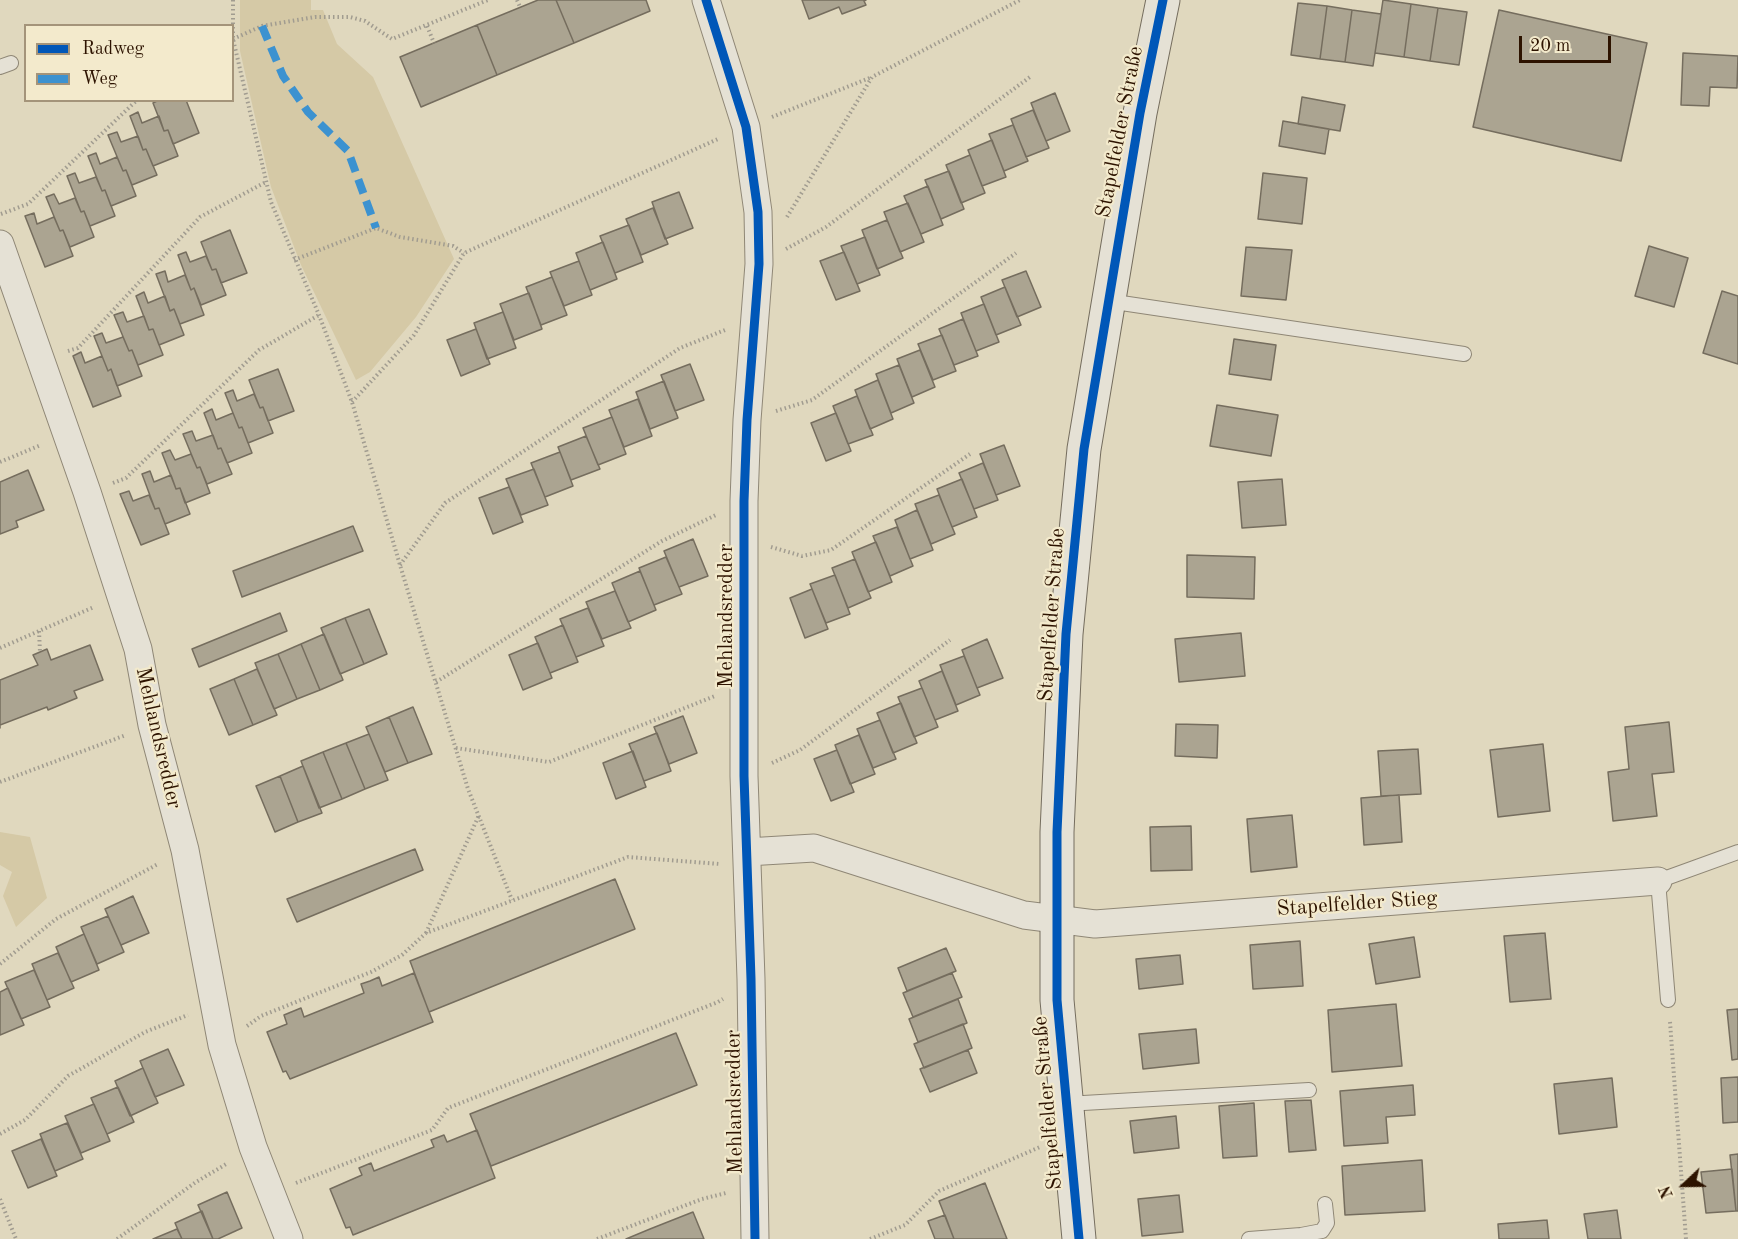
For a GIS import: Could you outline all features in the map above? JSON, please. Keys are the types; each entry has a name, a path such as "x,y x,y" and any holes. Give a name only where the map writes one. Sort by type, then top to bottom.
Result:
{"street":[{"name":"Mehlandsredder","path":"706,0 746,127 758,212 759,264 747,420 744,501 744,776 751,979 755,1239"},
{"name":"Stapelfelder Straße","path":"1078,1239 1057,1000 1057,832 1066,634 1084,449 1140,113 1163,0"},
{"name":"Mehlandsredder","path":"0,244 87,492 138,649 152,725 185,850 222,1045 252,1147 289,1239"},
{"path":"747,852 814,848 1024,915 1056,921"},
{"name":"Stapelfelder Stieg","path":"1056,921 1095,924 1658,881"}],"lane":[{"path":"1108,301 1464,354"},
{"path":"1668,1000 1658,881 1738,852"},
{"path":"1067,1120 1309,1090"},
{"path":"1249,1239 1322,1231 1327,1223 1325,1204"}],"path":[{"path":"233,0 233,24"},
{"path":"234,39 262,26 282,21 315,17 350,17 365,21 392,39 488,0"},
{"path":"517,0 520,7"},
{"path":"352,402 414,335 464,253 746,127 872,77 1020,0"},
{"path":"427,26 434,43"},
{"path":"235,58 271,202 319,315 352,402 468,789 512,900"},
{"path":"759,264 872,77"},
{"path":"759,264 826,227 1030,77"},
{"path":"0,214 28,204 135,102"},
{"path":"41,360 78,348 200,217 266,182"},
{"path":"294,260 376,228 400,237 453,246 464,253"},
{"path":"747,420 812,400 1016,254"},
{"path":"87,492 126,478 259,350 319,315"},
{"path":"400,565 445,503 680,348 755,319"},
{"path":"0,462 67,435"},
{"path":"744,539 802,556 831,550 970,454"},
{"path":"436,682 662,541 744,501"},
{"path":"0,648 122,595"},
{"path":"39,631 40,652"},
{"path":"744,776 801,750 950,640"},
{"path":"456,748 549,762 745,684"},
{"path":"0,782 152,725"},
{"path":"426,933 479,815"},
{"path":"0,964 56,919 185,850"},
{"path":"222,1045 261,1016 371,972 402,955 426,933 512,900 628,858 728,865 747,852"},
{"path":"269,1190 298,1183 432,1130 448,1108 718,1002 751,979"},
{"path":"1668,1000 1686,1239"},
{"path":"0,1134 25,1120 68,1076 145,1032 214,1005"},
{"path":"870,1239 905,1225 939,1191 1067,1120"},
{"path":"117,1239 196,1182 252,1147"},
{"path":"597,1239 702,1198 755,1187"},
{"path":"0,1198 16,1239"}],"shaded area":[{"path":"240,0 311,0 311,10 323,10 337,44 373,77 454,259 416,317 370,372 356,380 301,265 271,187 240,51"},
{"path":"0,832 30,837 47,898 16,927 3,896 12,872 0,865"}],"building":[{"path":"538,0 556,0 574,43 497,75 477,25"},
{"path":"556,0 646,0 650,11 574,43"},
{"path":"802,0 866,0 864,1 866,5 842,14 839,7 809,19"},
{"path":"1383,0 1411,4 1404,57 1375,53"},
{"path":"1298,3 1327,6 1320,59 1291,55"},
{"path":"1411,4 1438,8 1430,61 1404,57"},
{"path":"1327,6 1352,10 1345,62 1320,59"},
{"path":"1438,8 1467,12 1459,65 1430,61"},
{"path":"1352,10 1381,14 1373,66 1345,62"},
{"path":"1499,10 1647,43 1621,161 1473,127"},
{"path":"477,25 497,75 421,107 400,57"},
{"path":"1683,53 1738,56 1737,88 1710,87 1709,106 1681,105"},
{"path":"1055,93 1070,131 1046,141 1031,103"},
{"path":"1302,97 1345,105 1340,131 1298,124"},
{"path":"187,102 199,133 173,144 168,130 164,131 153,103"},
{"path":"1033,110 1049,148 1026,157 1011,119"},
{"path":"138,112 142,123 159,116 164,131 168,130 178,156 153,166 146,149 143,150 130,116"},
{"path":"1283,121 1329,129 1325,154 1279,146"},
{"path":"1013,125 1028,161 1004,171 989,134"},
{"path":"117,132 121,142 138,136 157,175 132,185 126,170 123,171 108,135"},
{"path":"992,140 1006,177 982,186 968,150"},
{"path":"96,153 100,164 117,157 123,171 126,170 136,196 111,206 105,190 102,191 88,156"},
{"path":"970,155 985,193 961,203 946,165"},
{"path":"949,171 964,209 941,219 925,180"},
{"path":"75,173 79,183 96,177 102,191 105,190 115,216 90,226 84,211 81,212 67,176"},
{"path":"1263,173 1307,178 1302,224 1258,219"},
{"path":"928,186 943,225 921,234 904,196"},
{"path":"679,192 693,228 665,239 652,202"},
{"path":"54,194 59,204 75,198 81,212 84,211 94,237 70,247 63,230 60,231 46,197"},
{"path":"908,203 924,242 900,252 884,212"},
{"path":"653,208 668,244 641,255 626,219"},
{"path":"34,213 37,224 54,217 60,231 63,230 73,256 45,267 25,216"},
{"path":"887,220 903,258 877,269 862,230"},
{"path":"629,225 643,262 615,273 600,236"},
{"path":"230,230 247,273 221,283 216,269 212,270 201,242"},
{"path":"865,237 880,275 857,284 841,246"},
{"path":"603,242 617,279 590,290 576,253"},
{"path":"1649,246 1688,258 1674,307 1635,296"},
{"path":"1246,247 1292,250 1286,300 1241,296"},
{"path":"186,252 190,262 206,256 212,270 216,269 226,295 201,305 194,288 191,290 178,255"},
{"path":"844,252 860,291 836,300 820,261"},
{"path":"579,261 592,295 564,306 550,272"},
{"path":"165,271 168,282 185,275 191,290 194,288 204,315 180,324 174,309 170,311 156,274"},
{"path":"1026,271 1041,307 1017,317 1002,280"},
{"path":"552,277 567,315 541,325 526,287"},
{"path":"1005,287 1021,325 996,335 981,297"},
{"path":"1722,291 1738,296 1738,364 1703,353"},
{"path":"144,292 148,303 165,296 170,311 174,309 184,335 159,345 153,329 149,330 136,296"},
{"path":"529,293 542,329 514,340 500,304"},
{"path":"984,304 999,342 976,351 961,313"},
{"path":"123,312 127,322 144,316 149,330 153,329 163,355 138,365 132,350 129,351 114,315"},
{"path":"503,312 516,348 487,359 474,323"},
{"path":"963,319 978,356 954,365 939,329"},
{"path":"476,329 490,364 461,376 447,340"},
{"path":"102,333 106,343 123,337 129,351 132,350 142,376 117,386 111,369 108,371 94,336"},
{"path":"942,335 956,371 933,380 918,344"},
{"path":"1234,339 1276,345 1271,380 1229,374"},
{"path":"920,350 935,387 912,397 897,359"},
{"path":"81,352 85,363 102,356 108,371 111,369 121,396 93,407 73,356"},
{"path":"690,364 704,400 675,411 661,375"},
{"path":"899,365 914,403 891,413 876,374"},
{"path":"278,369 294,411 268,421 249,380"},
{"path":"878,380 893,419 870,429 855,390"},
{"path":"664,381 678,418 650,429 636,392"},
{"path":"233,390 237,401 254,394 260,408 263,407 273,433 248,443 242,427 239,428 225,393"},
{"path":"857,396 873,435 848,444 833,406"},
{"path":"638,399 652,436 624,447 609,410"},
{"path":"1217,405 1278,415 1271,456 1210,446"},
{"path":"212,409 216,420 233,413 239,428 242,427 252,453 227,463 221,448 218,449 204,413"},
{"path":"836,413 851,451 826,461 811,423"},
{"path":"612,417 626,454 598,465 583,428"},
{"path":"192,431 196,441 213,435 232,474 207,484 200,467 197,468 183,434"},
{"path":"586,436 600,469 571,480 558,447"},
{"path":"1004,445 1020,486 996,495 980,454"},
{"path":"170,450 175,460 191,454 197,468 200,467 210,493 185,503 180,488 176,489 162,453"},
{"path":"560,452 573,486 545,497 531,463"},
{"path":"983,463 998,500 974,509 959,473"},
{"path":"534,469 548,505 521,515 506,479"},
{"path":"28,470 44,510 16,521 18,527 0,534 0,482"},
{"path":"150,471 154,482 171,475 176,489 180,488 190,514 165,524 159,508 155,509 142,474"},
{"path":"962,479 977,517 952,527 937,489"},
{"path":"1282,479 1286,525 1242,528 1238,482"},
{"path":"509,487 523,522 493,534 479,498"},
{"path":"129,491 133,501 149,495 155,509 159,508 169,534 141,545 120,494"},
{"path":"939,495 955,534 931,544 915,504"},
{"path":"917,510 933,550 910,559 895,520"},
{"path":"353,526 363,551 242,597 233,571"},
{"path":"897,527 913,566 890,576 873,536"},
{"path":"693,539 708,576 679,587 664,551"},
{"path":"876,542 892,582 868,592 852,552"},
{"path":"1187,555 1255,557 1254,599 1187,597"},
{"path":"666,557 682,594 654,605 639,568"},
{"path":"855,559 871,598 848,608 832,568"},
{"path":"640,571 656,610 628,622 612,583"},
{"path":"835,575 850,614 826,623 810,584"},
{"path":"812,589 828,629 805,638 790,598"},
{"path":"615,591 631,628 602,639 586,602"},
{"path":"588,608 604,646 576,657 560,619"},
{"path":"369,609 387,654 364,664 345,618"},
{"path":"280,613 287,631 199,667 192,649"},
{"path":"345,618 364,664 340,674 321,628"},
{"path":"563,625 578,662 550,673 535,637"},
{"path":"1241,633 1245,676 1179,682 1175,639"},
{"path":"324,634 343,680 320,690 301,644"},
{"path":"987,639 1003,678 977,688 962,650"},
{"path":"538,643 552,678 523,690 509,655"},
{"path":"301,644 320,690 297,699 278,654"},
{"path":"90,645 103,680 74,691 77,698 0,725 0,680 38,665 33,655 47,649 51,660"},
{"path":"278,654 297,699 274,709 255,663"},
{"path":"964,656 980,695 956,705 940,665"},
{"path":"257,669 277,715 253,725 234,679"},
{"path":"942,671 958,711 935,720 919,681"},
{"path":"234,679 253,725 229,735 210,689"},
{"path":"922,688 938,727 914,737 898,697"},
{"path":"901,703 917,743 893,753 877,713"},
{"path":"413,707 432,754 408,763 389,717"},
{"path":"683,716 697,753 669,764 654,727"},
{"path":"389,717 408,763 385,772 366,727"},
{"path":"880,720 896,759 873,768 857,729"},
{"path":"1669,722 1674,772 1652,774 1657,816 1613,821 1608,772 1629,769 1625,727"},
{"path":"1176,724 1218,725 1217,758 1175,756"},
{"path":"657,733 671,771 644,781 629,744"},
{"path":"369,734 388,780 365,789 346,743"},
{"path":"859,735 875,774 850,784 835,745"},
{"path":"346,743 365,789 342,799 323,752"},
{"path":"1543,744 1550,811 1498,817 1490,750"},
{"path":"1418,749 1421,794 1381,796 1378,751"},
{"path":"837,750 854,792 831,801 814,759"},
{"path":"633,751 646,787 616,799 603,763"},
{"path":"323,752 342,799 319,808 301,761"},
{"path":"303,766 322,813 298,822 280,776"},
{"path":"280,776 298,822 275,832 256,786"},
{"path":"1399,795 1402,842 1364,845 1361,798"},
{"path":"1292,815 1297,867 1251,872 1247,819"},
{"path":"1191,826 1192,870 1151,871 1150,827"},
{"path":"415,849 423,870 297,922 287,899"},
{"path":"615,879 635,929 429,1012 410,961"},
{"path":"133,896 149,933 121,945 105,909"},
{"path":"108,916 124,952 97,964 81,927"},
{"path":"1545,933 1551,999 1510,1002 1504,936"},
{"path":"84,934 99,970 71,982 56,947"},
{"path":"1414,937 1420,977 1376,984 1369,944"},
{"path":"1300,941 1303,986 1253,989 1250,945"},
{"path":"946,948 956,971 907,991 898,968"},
{"path":"58,953 74,988 47,1000 32,964"},
{"path":"1180,955 1183,984 1139,989 1136,959"},
{"path":"34,970 50,1007 21,1019 5,982"},
{"path":"414,973 433,1022 290,1079 286,1071 283,1072 267,1032 287,1024 284,1015 301,1008 304,1017 364,993 361,984 379,977 382,986"},
{"path":"952,973 962,997 913,1017 903,993"},
{"path":"8,988 24,1025 0,1035 0,992"},
{"path":"958,999 967,1023 918,1042 909,1019"},
{"path":"1396,1004 1402,1066 1332,1072 1328,1010"},
{"path":"1738,1009 1738,1059 1732,1060 1727,1010"},
{"path":"963,1024 972,1048 924,1068 914,1044"},
{"path":"1196,1029 1199,1063 1143,1069 1139,1034"},
{"path":"676,1033 697,1085 491,1166 470,1114"},
{"path":"168,1049 184,1085 155,1097 140,1061"},
{"path":"968,1050 977,1073 930,1092 920,1069"},
{"path":"143,1068 158,1103 130,1116 115,1081"},
{"path":"1738,1077 1738,1122 1723,1123 1721,1078"},
{"path":"1612,1078 1617,1127 1559,1134 1554,1084"},
{"path":"1413,1085 1415,1115 1386,1117 1388,1143 1344,1146 1340,1091"},
{"path":"118,1087 134,1122 107,1134 91,1098"},
{"path":"1311,1100 1316,1150 1289,1152 1285,1101"},
{"path":"1254,1103 1257,1156 1223,1158 1219,1106"},
{"path":"94,1104 110,1141 81,1153 65,1116"},
{"path":"1176,1116 1179,1148 1134,1153 1130,1121"},
{"path":"67,1123 83,1159 55,1171 40,1134"},
{"path":"477,1130 495,1178 353,1235 350,1227 346,1228 330,1189 362,1175 359,1168 371,1163 374,1171 434,1147 431,1140 444,1135 447,1142"},
{"path":"41,1139 57,1176 28,1188 12,1151"},
{"path":"1738,1154 1738,1211 1736,1211 1730,1155"},
{"path":"1422,1160 1425,1211 1345,1215 1342,1166"},
{"path":"1732,1169 1736,1211 1706,1213 1701,1172"},
{"path":"985,1183 1007,1239 954,1239 939,1201"},
{"path":"227,1192 242,1228 213,1239 198,1205"},
{"path":"1179,1195 1183,1232 1142,1236 1138,1199"},
{"path":"1617,1210 1621,1239 1588,1239 1584,1214"},
{"path":"202,1211 213,1239 182,1239 175,1223"},
{"path":"693,1212 704,1239 626,1239 650,1229"},
{"path":"945,1215 954,1239 935,1239 928,1221"},
{"path":"1547,1220 1549,1239 1499,1239 1498,1224"},
{"path":"177,1229 182,1239 153,1239"}],"marked path":[{"path":"262,26 283,76 308,112 348,151 376,228"}],"cycle path":[{"path":"706,0 746,127 758,212 759,264 747,420 744,501 744,776 751,979 755,1239"},
{"path":"1079,1239 1057,1000 1057,832 1066,634 1084,449 1140,113 1163,0"}]}
